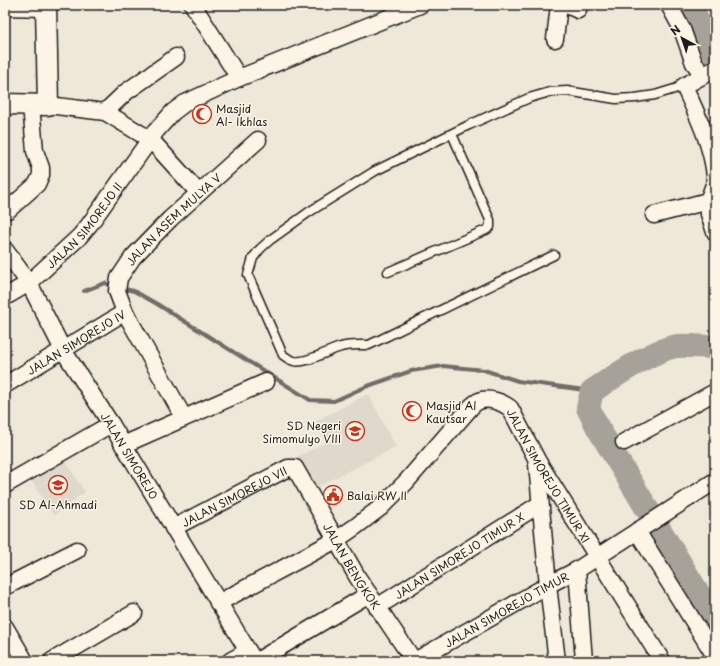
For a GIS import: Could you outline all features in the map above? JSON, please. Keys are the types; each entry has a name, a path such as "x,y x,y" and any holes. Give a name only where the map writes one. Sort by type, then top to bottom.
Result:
{"street":[{"path":"193,5 239,78 420,5"},
{"path":"555,39 559,5"},
{"path":"669,5 682,29 694,63 708,72 684,86 698,118 711,154 715,176"},
{"path":"8,210 37,184 41,175 34,151 46,8"},
{"path":"105,112 126,92 176,57"},
{"name":"JALAN SIMOREJO II","path":"5,297 29,283 79,237 173,112 185,103 239,78"},
{"path":"5,104 39,105 105,112 151,140 199,193"},
{"name":"JALAN ASEM MULYA V","path":"125,312 118,284 133,257 170,219 258,140"},
{"path":"715,182 708,201 709,214 715,232"},
{"path":"654,215 708,201"},
{"name":"JALAN SIMOREJO","path":"5,250 29,283 63,350 111,424 218,603 253,658"},
{"name":"JALAN SIMOREJO IV","path":"5,385 125,312 184,418"},
{"path":"123,445 266,382"},
{"path":"624,442 715,392"},
{"name":"JALAN SIMOREJO TIMUR XI","path":"218,603 336,540 380,508 406,482 470,407 478,401 492,400 504,404 510,408 537,460 598,557"},
{"path":"5,485 111,424"},
{"name":"JALAN SIMOREJO TIMUR X","path":"537,460 548,585 557,661"},
{"name":"JALAN SIMOREJO VII","path":"173,528 288,468 295,468"},
{"name":"JALAN BENGKOK","path":"295,468 336,540 377,607 414,661"},
{"name":"JALAN SIMOREJO TIMUR","path":"414,661 577,570 715,481"},
{"name":"JALAN SIMOREJO TIMUR X","path":"377,607 540,504"},
{"path":"647,524 715,656"},
{"path":"5,586 77,550"},
{"path":"598,557 662,661"},
{"path":"577,570 584,661"},
{"path":"230,661 253,658 369,594"},
{"path":"52,661 134,613"},
{"path":"5,627 25,661"}],"lane":[{"path":"5,11 46,8"},
{"path":"554,255 369,345 350,345 341,347 296,362 284,355 248,275 253,258 260,248 309,212 375,171 529,98 550,92 567,91 616,99 625,99 655,95 684,86"},
{"path":"388,272 490,227 490,220 452,134"}],"shaded area":[{"name":"SD Negeri Simomulyo VIII","path":"368,394 396,447 313,489 297,457 326,442 316,421"},
{"name":"SD Al-Ahmadi","path":"63,458 85,492 54,515 30,479"}],"waterway":[{"path":"690,5 715,55"},
{"path":"84,291 105,283 114,286"},
{"path":"120,288 134,291 157,304 310,400 334,401 365,387 411,371 443,366 484,370 518,381 592,391"},
{"path":"715,347 677,346 645,358 592,391 588,408 598,428 715,621"}],"place":[{"name":"Masjid Al- Ikhlas","path":"202,114"},
{"name":"Masjid Al Kautsar","path":"412,411"},
{"name":"SD Negeri Simomulyo VIII","path":"355,431"},
{"name":"SD Al-Ahmadi","path":"58,485"},
{"name":"Balai RW II","path":"333,495"}]}
